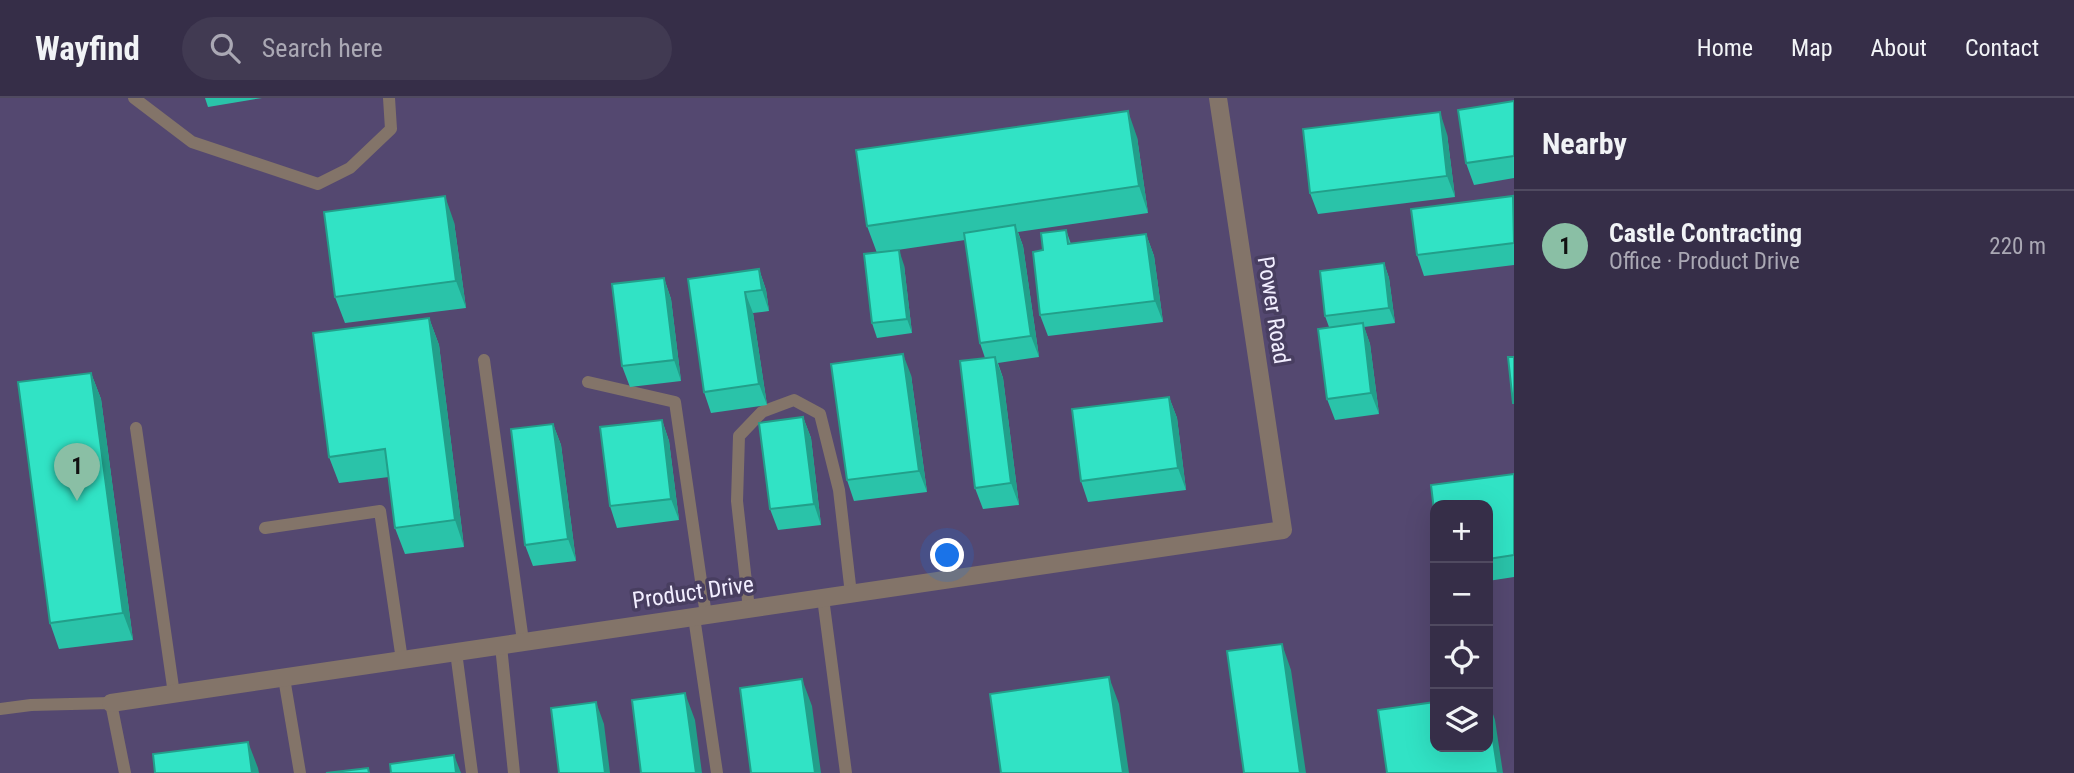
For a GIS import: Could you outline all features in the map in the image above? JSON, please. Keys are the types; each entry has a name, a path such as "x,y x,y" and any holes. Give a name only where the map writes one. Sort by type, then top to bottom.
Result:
{"street":[{"name":"Power Road","path":"1218,98 1283,530"},
{"name":"Product Drive","path":"111,703 1283,530"}],"lane":[{"path":"134,98 192,142 318,184 350,168 391,129 389,98"},
{"path":"484,360 523,641"},
{"path":"588,382 675,402 717,773"},
{"path":"749,609 737,501 739,436 762,412 794,400 820,414 838,490 851,594"},
{"path":"136,428 174,694"},
{"path":"265,528 380,511 402,660"},
{"path":"822,598 846,773"},
{"path":"501,646 514,773"},
{"path":"456,652 472,773"},
{"path":"284,678 300,773"},
{"path":"0,709 32,705 111,703 125,773"}],"shaded area":[{"path":"0,98 1514,98 1514,773 0,773"}],"building":[{"path":"1514,101 1514,156 1466,163 1458,110"},
{"path":"1128,111 1139,186 867,226 856,150"},
{"path":"1440,112 1447,176 1310,193 1303,129"},
{"path":"445,196 456,281 335,297 324,212"},
{"path":"1513,196 1514,243 1417,255 1411,209"},
{"path":"1015,225 1031,336 980,343 964,233"},
{"path":"1066,230 1068,244 1146,234 1155,301 1040,315 1033,252 1043,250 1041,233"},
{"path":"899,250 907,319 872,323 864,254"},
{"path":"1384,263 1389,308 1325,316 1320,271"},
{"path":"759,269 762,290 745,292 759,384 704,392 688,279"},
{"path":"664,278 674,360 622,366 612,284"},
{"path":"429,318 455,520 395,528 385,449 329,457 313,333"},
{"path":"1363,323 1371,393 1327,399 1318,329"},
{"path":"903,354 919,471 847,480 831,364"},
{"path":"995,357 1011,483 975,488 960,361"},
{"path":"1508,357 1514,357 1514,403 1513,403"},
{"path":"91,373 123,613 50,623 18,382"},
{"path":"1169,397 1178,468 1081,481 1072,409"},
{"path":"803,417 814,504 770,509 759,423"},
{"path":"662,420 671,499 610,506 600,427"},
{"path":"553,424 568,539 525,545 511,429"},
{"path":"1514,474 1514,555 1493,558 1493,500 1433,500 1431,485"},
{"path":"1282,644 1300,773 1244,773 1227,651"},
{"path":"1109,677 1123,773 1001,773 990,694"},
{"path":"802,679 815,773 751,773 740,688"},
{"path":"685,693 696,773 641,773 632,700"},
{"path":"596,702 605,773 559,773 551,708"},
{"path":"1430,703 1430,752 1493,752 1493,740 1498,773 1387,773 1378,710"},
{"path":"248,742 252,773 155,773 153,754"},
{"path":"454,755 456,773 391,773 390,764"},
{"path":"368,768 369,773 326,773"}],"place":[{"name":"Castle Contracting","path":"77,501"}]}
